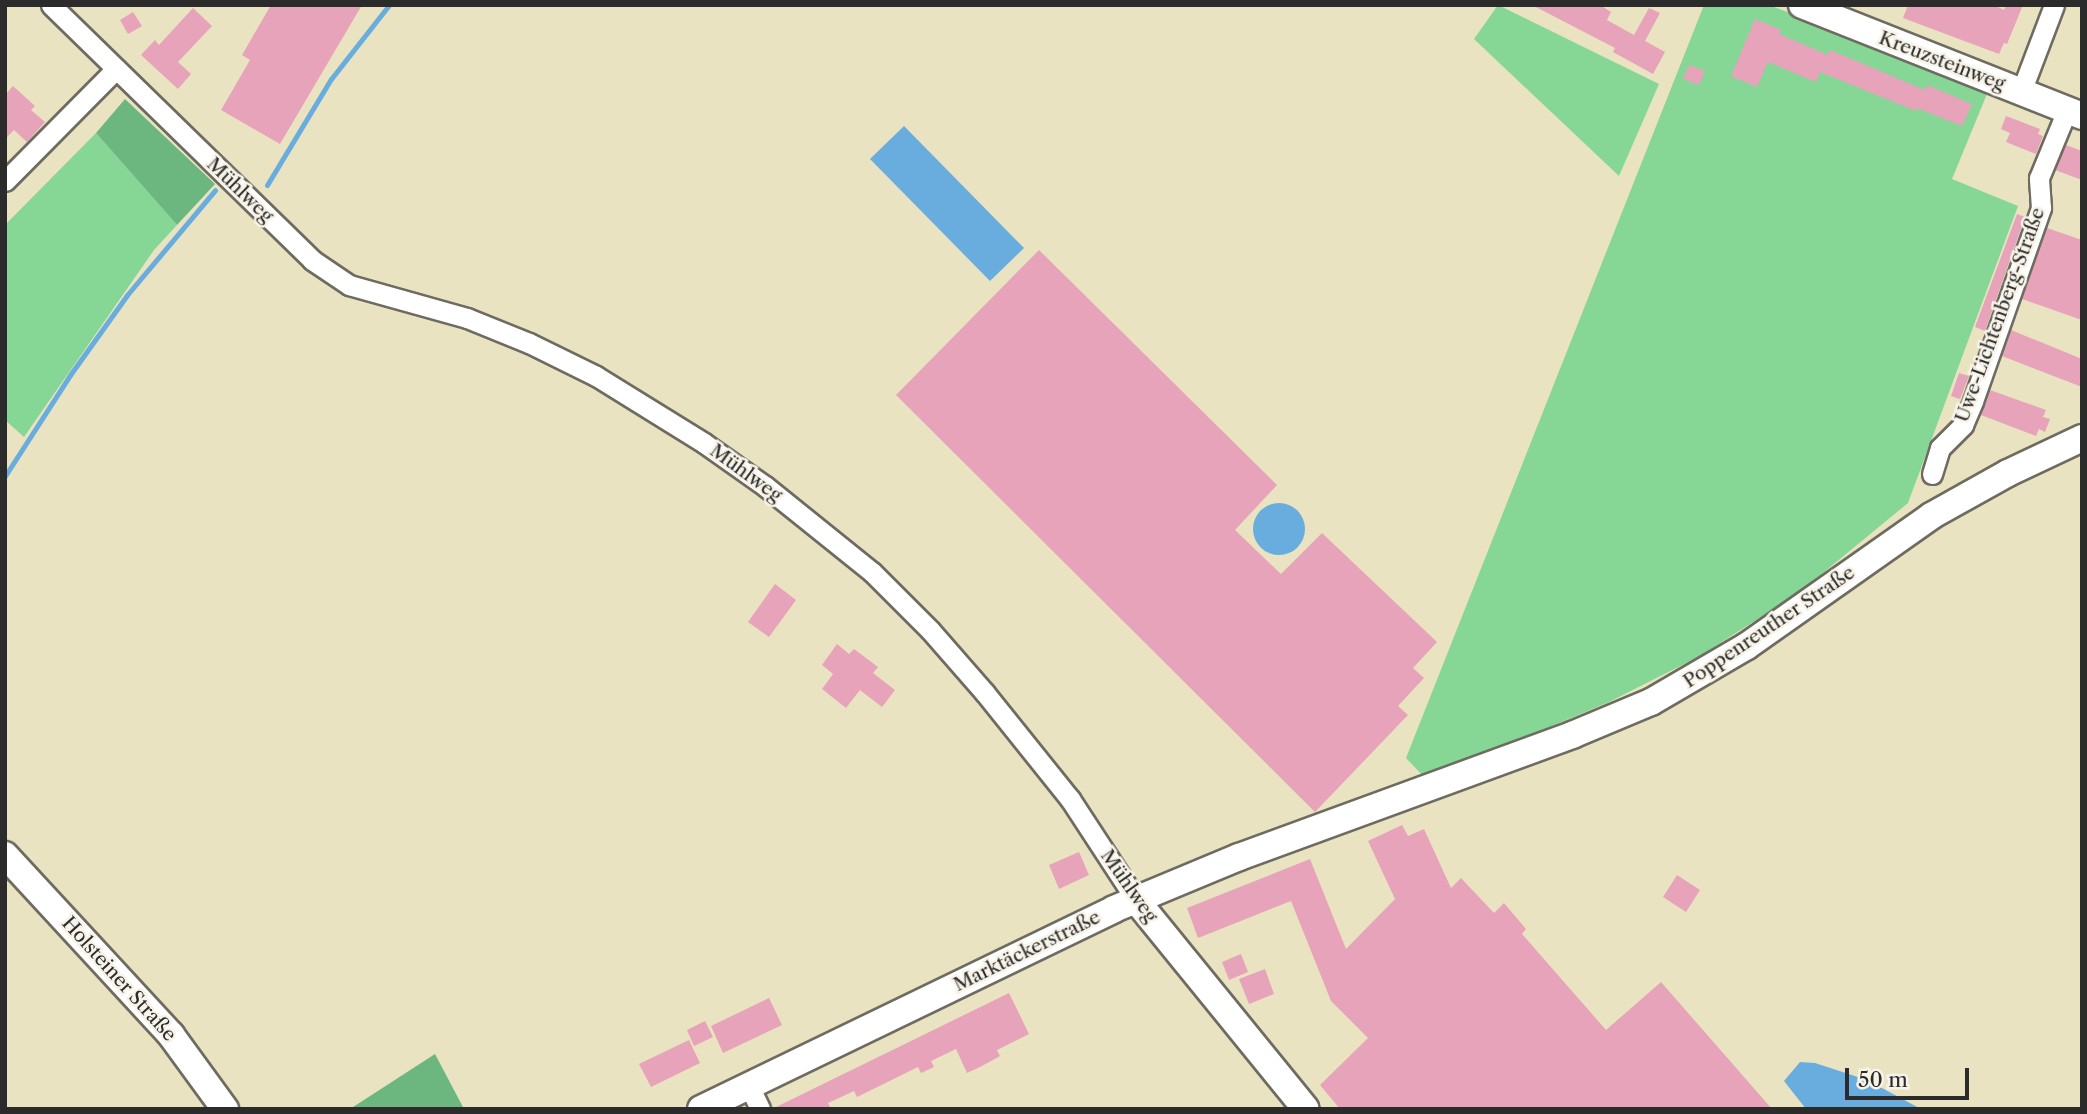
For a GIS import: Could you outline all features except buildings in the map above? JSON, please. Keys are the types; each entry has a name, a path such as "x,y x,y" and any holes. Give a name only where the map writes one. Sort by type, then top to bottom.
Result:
{"street":[{"name":"Mühlweg","path":"51,5 312,260 349,285 467,318 529,343 596,376 704,443 765,486 872,572 930,629 985,693 1070,799 1136,900 1306,1109"},
{"name":"Kreuzsteinweg","path":"1802,5 2074,113"},
{"path":"2021,92 2054,5"},
{"path":"5,181 116,69"},
{"name":"Uwe-Lichtenberg-Straße","path":"1932,474 1940,448 1963,425 1973,401 2041,208 2039,178 2074,113"},
{"name":"Poppenreuther Straße","path":"1361,813 1572,735 1672,692 1765,634 1931,516 2008,473 2082,438"},
{"name":"Marktäckerstraße","path":"701,1109 754,1098 1136,900 1361,813"},
{"name":"Holsteiner Straße","path":"5,855 171,1035 225,1109"}],"green space":[{"path":"1498,5 1659,84 1619,176 1474,39"},
{"path":"1704,5 1769,5 1989,89 1952,179 2018,206 1908,503 1801,591 1700,656 1609,702 1426,779 1406,758"},
{"path":"125,99 215,184 177,225 96,133"},
{"path":"96,133 177,225 154,250 24,437 5,420 5,225"},
{"path":"435,1054 464,1109 350,1109"}],"water":[{"path":"904,126 1024,248 990,281 870,159"},
{"path":"1279,503 1298,510 1305,529 1298,548 1279,555 1260,548 1253,529 1260,510"},
{"path":"1800,1062 1815,1063 1867,1080 1921,1109 1806,1109 1784,1081"}],"waterway":[{"path":"267,185 331,79 389,5"},
{"path":"5,476 70,375 127,295 215,190"}]}
